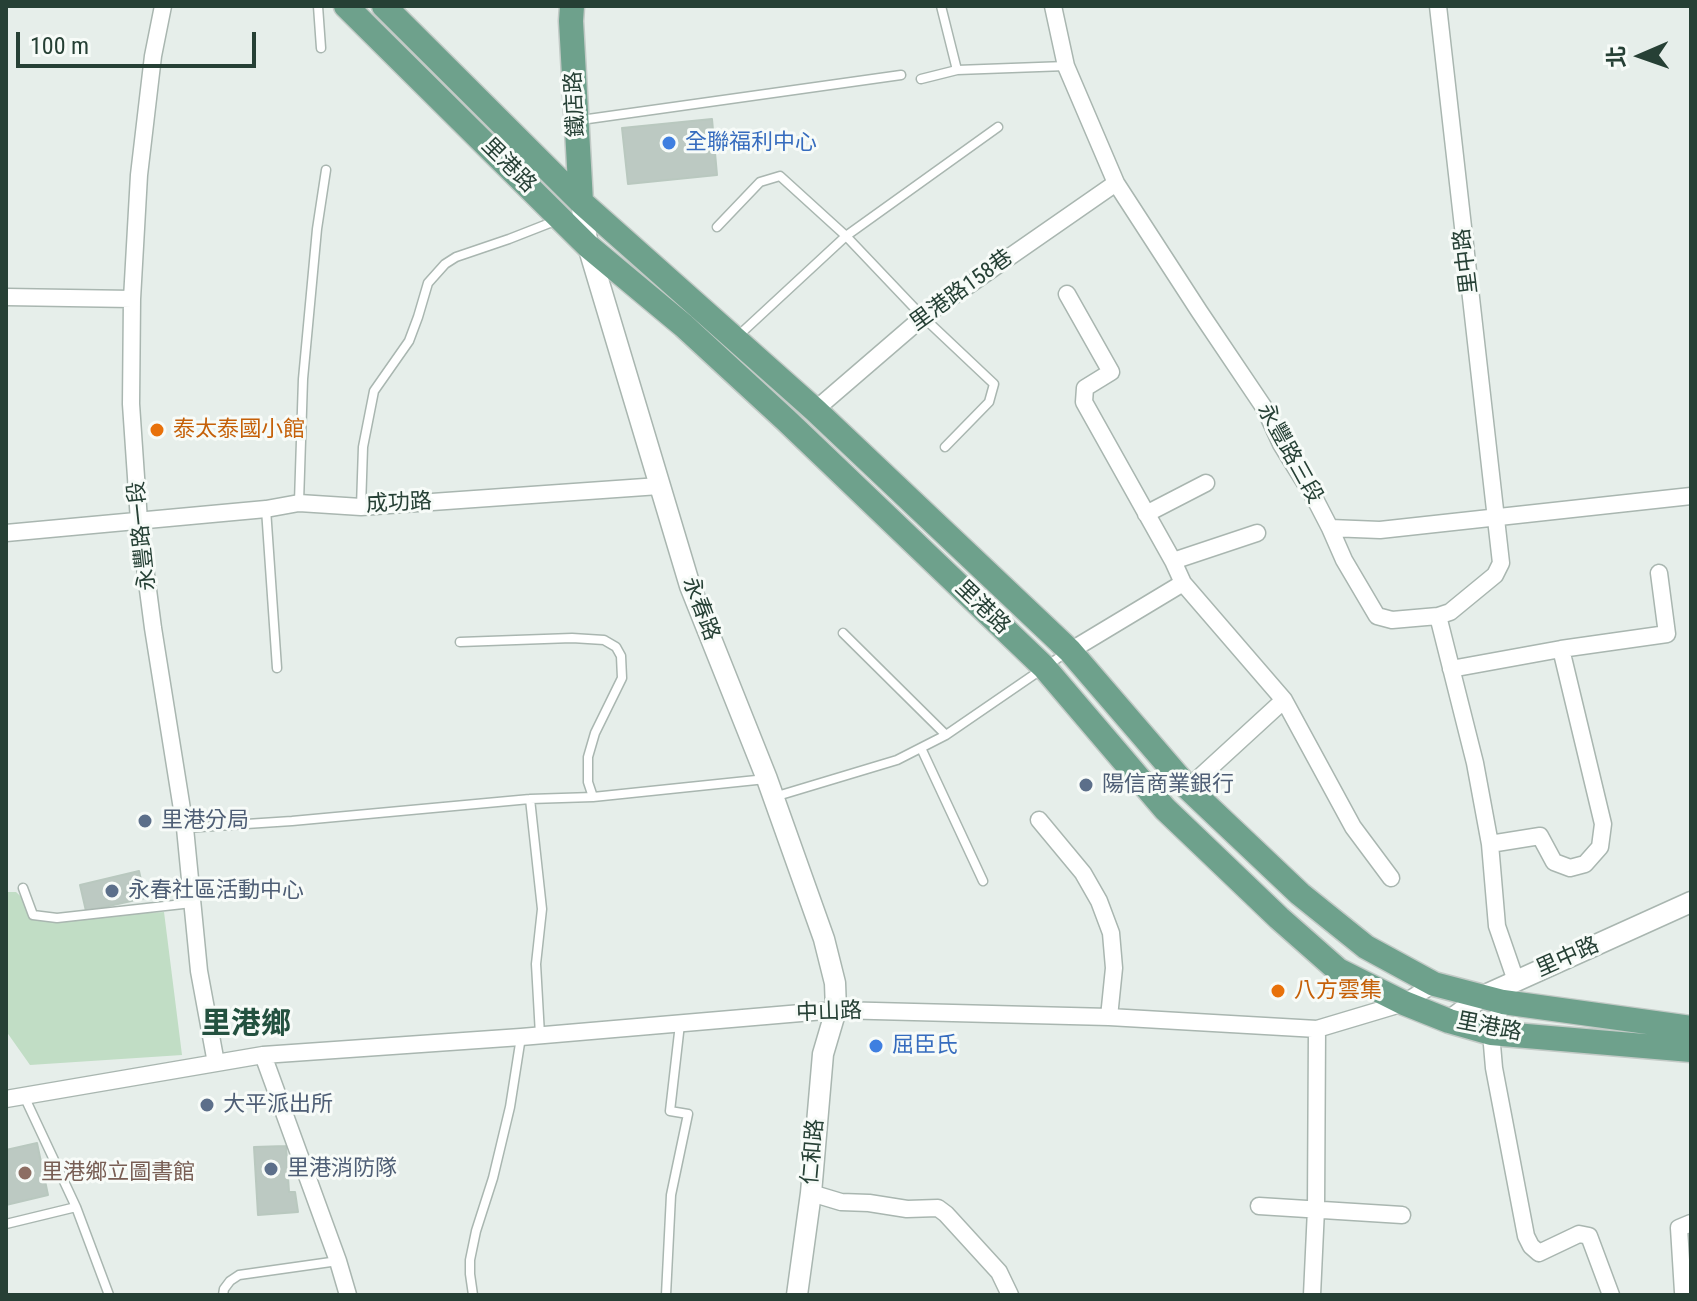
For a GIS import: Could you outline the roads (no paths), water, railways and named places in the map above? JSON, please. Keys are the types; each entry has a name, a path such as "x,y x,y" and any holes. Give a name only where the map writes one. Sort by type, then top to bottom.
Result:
{"main road":[{"name":"里港路","path":"346,6 588,246 718,357 1044,667 1165,809 1338,970 1404,1003 1491,1033 1691,1050"},
{"name":"里港路","path":"384,6 581,202 815,410 1070,651 1188,788 1300,894 1366,947 1434,984 1501,993 1691,1028"},
{"name":"鐵店路","path":"572,6 581,202"}],"street":[{"name":"永豐路一段","path":"163,6 153,56 139,175 132,299 131,404 139,521 185,828 199,971 216,1063"},
{"name":"永豐路三段","path":"1053,6 1066,66 1116,183 1265,409 1281,444 1330,528 1380,530 1691,496"},
{"name":"里中路","path":"1438,6 1501,563 1495,575 1450,612 1438,616"},
{"name":"里港路158巷","path":"815,410 923,317 1116,183"},
{"name":"永春路","path":"581,202 588,246 690,586 770,788 824,939 835,983 836,1010"},
{"path":"1067,294 1111,372 1085,388 1084,402 1183,583 1284,700 1353,827 1391,878"},
{"path":"6,297 132,299"},
{"path":"1146,514 1206,483"},
{"name":"成功路","path":"6,533 266,509 299,503 361,507 659,486"},
{"path":"1330,528 1344,560 1377,616 1392,620 1438,616 1475,763 1490,844 1501,993 1491,1033 1494,1068 1526,1236 1539,1253 1579,1234 1589,1236 1611,1295"},
{"path":"1173,561 1257,533"},
{"path":"1451,669 1667,634 1659,573"},
{"path":"1070,651 1183,583"},
{"path":"1490,844 1540,836 1554,862 1570,868 1585,864 1600,847 1603,824 1561,649"},
{"path":"1188,788 1284,700"},
{"path":"1039,820 1083,873 1099,901 1111,933 1114,968 1109,1017"},
{"name":"里中路","path":"1449,1021 1691,902"},
{"name":"中山路","path":"6,1099 263,1055 836,1010 1109,1017 1317,1029 1404,1003 1434,984"},
{"name":"仁和路","path":"797,1295 811,1193 823,1054 836,1010"},
{"path":"1312,1295 1317,1029"},
{"path":"263,1055 348,1295"},
{"path":"811,1193 841,1202 907,1209 938,1208 999,1272 1010,1295"},
{"path":"1259,1206 1402,1215"},
{"path":"1683,1292 1679,1228 1691,1223"}],"lane":[{"path":"318,6 321,48"},
{"path":"941,6 957,70"},
{"path":"921,79 957,70 1066,66"},
{"path":"578,121 901,75"},
{"path":"735,339 846,236 998,127"},
{"path":"299,503 303,379 317,229 326,170"},
{"path":"717,227 760,182 780,176 846,236 923,317 994,384 989,402 945,447"},
{"path":"361,507 363,447 374,391 409,341 428,283 456,257 561,218 581,202"},
{"path":"266,509 277,668"},
{"path":"843,633 946,735"},
{"path":"460,642 572,638 604,640 616,647 621,656 622,678 595,733 588,757 588,782 593,797"},
{"path":"185,828 530,799 770,788 897,760 946,735 1070,651"},
{"path":"921,748 983,881"},
{"path":"530,799 542,909 536,964 540,1035"},
{"path":"23,888 33,915 57,918 192,903"},
{"path":"666,1295 671,1195 688,1114 670,1111 680,1024"},
{"path":"473,1295 470,1260 510,1107 521,1037"},
{"path":"24,1095 76,1207 109,1295"},
{"path":"6,1224 76,1207"},
{"path":"223,1295 230,1281 239,1275 338,1261"}],"place":[{"name":"全聯福利中心","path":"669,143"},
{"name":"泰太泰國小館","path":"157,430"},
{"name":"陽信商業銀行","path":"1086,785"},
{"name":"里港分局","path":"145,821"},
{"name":"永春社區活動中心","path":"112,891"},
{"name":"八方雲集","path":"1278,991"},
{"name":"屈臣氏","path":"876,1046"},
{"name":"大平派出所","path":"207,1105"},
{"name":"里港消防隊","path":"271,1169"},
{"name":"里港鄉立圖書館","path":"25,1173"}],"district":[{"name":"里港鄉","path":"246,1025"}]}
